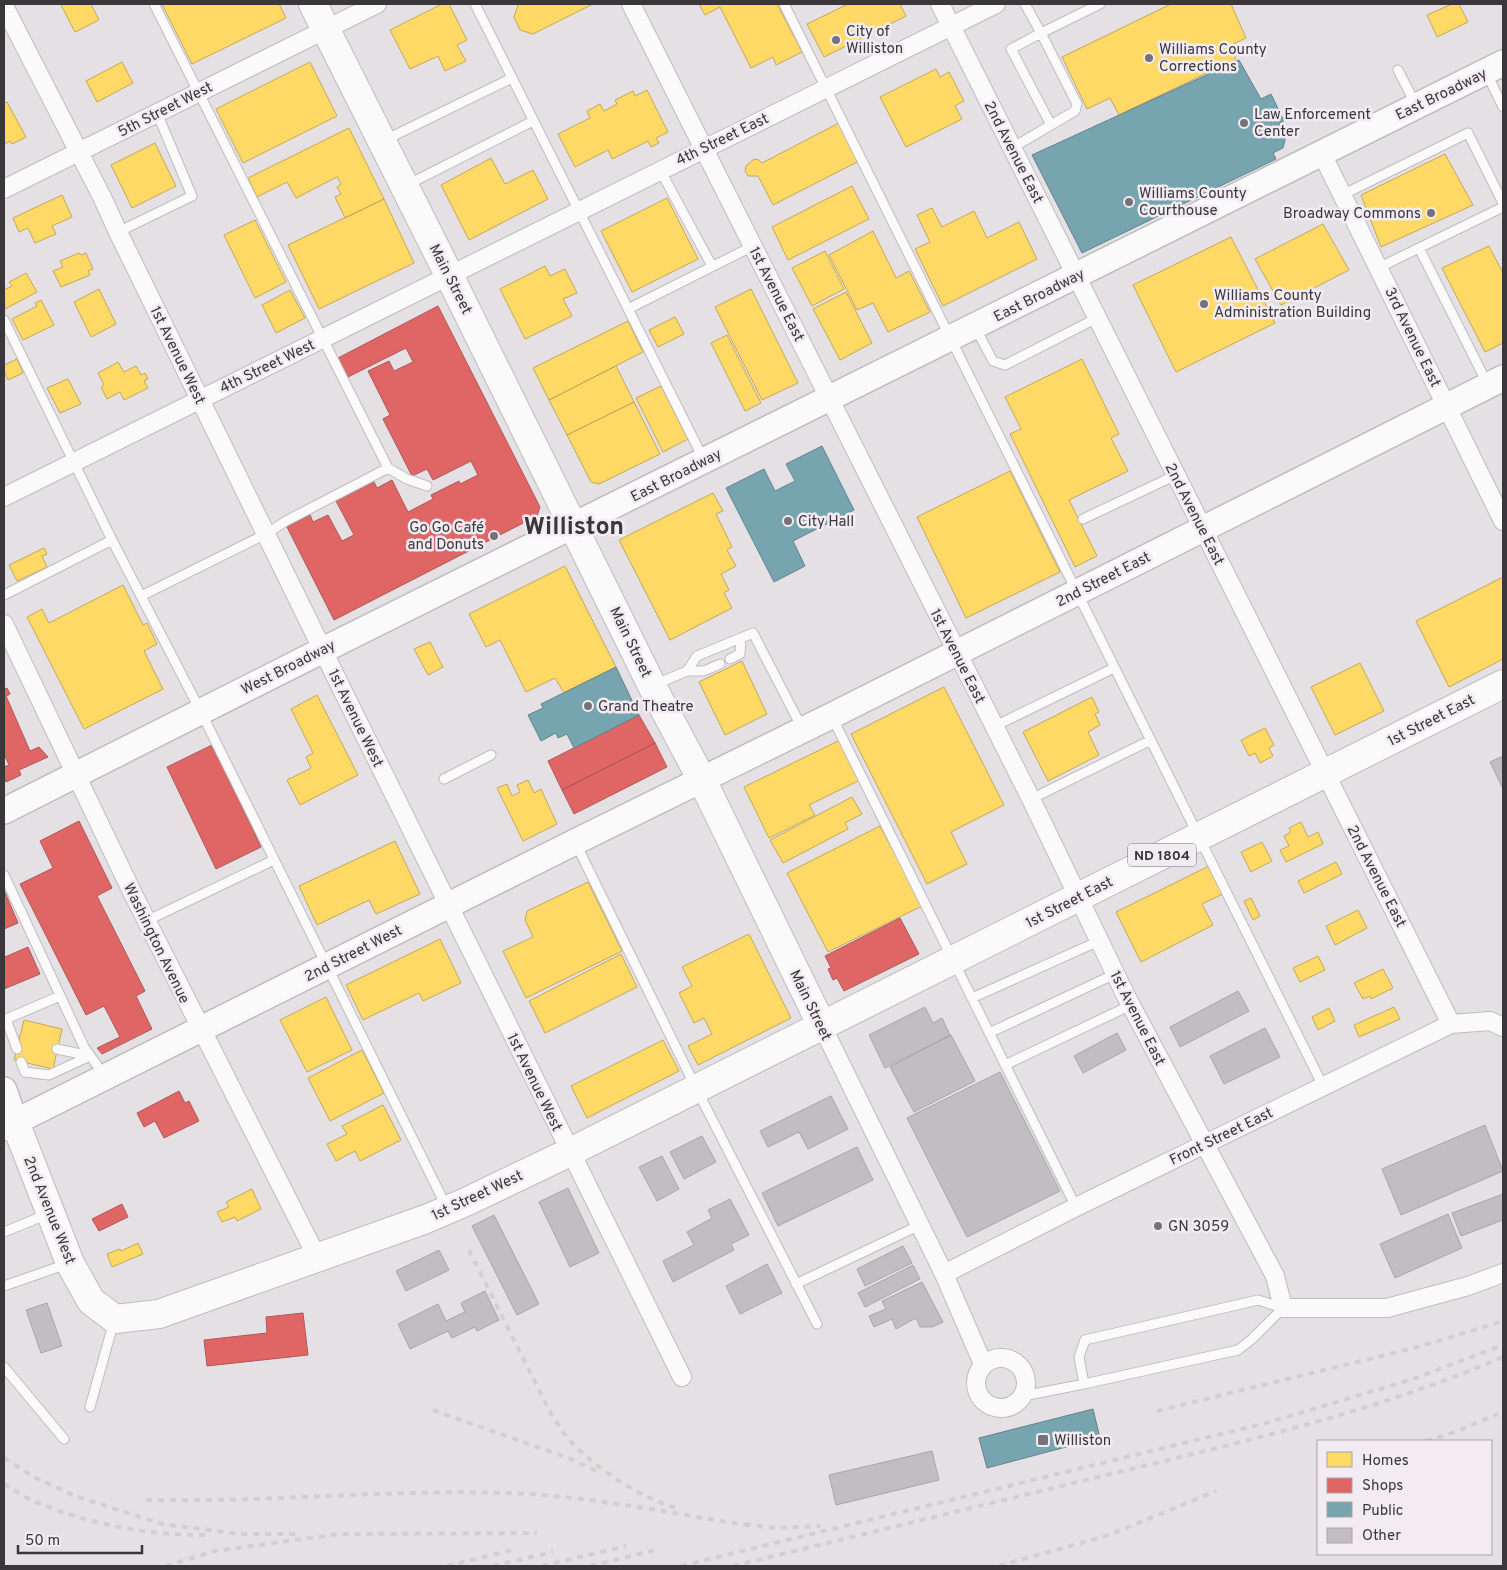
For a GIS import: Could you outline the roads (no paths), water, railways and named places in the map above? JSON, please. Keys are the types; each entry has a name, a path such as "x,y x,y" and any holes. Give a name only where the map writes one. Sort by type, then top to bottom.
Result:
{"main road":[{"name":"Main Street","path":"313,4 450,275 652,686 702,780 822,1026"},
{"name":"East Broadway","path":"574,526 1495,68"},
{"name":"2nd Street East","path":"702,780 1496,381"},
{"name":"West Broadway","path":"4,811 574,526"},
{"name":"1st Street East","path":"822,1026 1503,684"},
{"name":"2nd Street West","path":"9,1124 702,780"},
{"name":"1st Street West","path":"115,1318 159,1314 448,1210 570,1152 822,1026"},
{"name":"2nd Avenue West","path":"4,1090 9,1124 51,1213 70,1263 91,1301 115,1318"}],"street":[{"name":"5th Street West","path":"4,189 377,4"},
{"name":"1st Avenue East","path":"631,4 1030,799 1115,974 1275,1276 1283,1308"},
{"name":"2nd Avenue East","path":"940,4 1451,1024"},
{"name":"4th Street East","path":"450,275 996,4"},
{"name":"1st Avenue West","path":"4,6 9,29 79,152 682,1377"},
{"name":"3rd Avenue East","path":"1322,154 1503,521"},
{"name":"4th Street West","path":"4,497 450,275"},
{"name":"Washington Avenue","path":"4,624 146,921 317,1257"},
{"name":"Front Street East","path":"944,1274 1076,1207 1451,1024 1490,1021 1503,1027"},
{"name":"Main Street","path":"822,1026 944,1274 983,1364"},
{"path":"1283,1308 1386,1308 1468,1286 1503,1274"},
{"path":"996,1357 1011,1359 1022,1368 1027,1382 1023,1396 1012,1406 998,1409 984,1403 976,1391 976,1376 983,1364 996,1357"}],"lane":[{"path":"154,4 388,468 407,479 427,486"},
{"path":"475,4 705,461"},
{"path":"784,4 1323,1086"},
{"path":"1012,148 1075,111 1077,104 1025,4"},
{"path":"1051,125 1011,49 1100,4"},
{"path":"1495,68 1503,107"},
{"path":"1398,70 1417,106"},
{"path":"382,142 512,78"},
{"path":"118,232 192,196 157,113"},
{"path":"405,186 533,121"},
{"path":"1342,195 1468,133 1503,203"},
{"path":"660,170 712,266"},
{"path":"1378,268 1503,207"},
{"path":"628,309 753,246"},
{"path":"1419,248 1496,381"},
{"path":"975,327 993,361 1005,365 1097,318"},
{"path":"4,320 73,462 201,712 448,1210"},
{"path":"142,596 266,534 286,521 388,468"},
{"path":"1083,519 1176,475"},
{"path":"4,594 112,540"},
{"path":"686,671 697,656 753,633 803,730"},
{"path":"730,659 740,654 741,638"},
{"path":"652,686 686,671 704,671 720,664"},
{"path":"993,727 1114,668"},
{"path":"831,716 1076,1207"},
{"path":"1030,799 1151,740"},
{"path":"444,779 491,754"},
{"path":"575,842 696,1088 817,1324"},
{"path":"146,921 274,860"},
{"path":"4,875 84,1047 106,1077"},
{"path":"972,998 1099,940"},
{"path":"990,1033 1115,974"},
{"path":"16,1043 5,1019 60,996"},
{"path":"1005,1065 1131,1005"},
{"path":"57,1049 90,1056"},
{"path":"21,1062 26,1072 49,1075 90,1056"},
{"path":"4,1232 51,1213"},
{"path":"796,1284 920,1225"},
{"path":"4,1286 70,1263"},
{"path":"1023,1396 1084,1384 1238,1350 1252,1339 1283,1308 1258,1300 1085,1340 1079,1357 1084,1384"},
{"path":"90,1407 115,1318"},
{"path":"4,1367 64,1440"}],"railway":[{"path":"469,1250 551,1414 568,1438 596,1465 637,1492 680,1509"},
{"path":"1157,1411 1418,1347 1503,1321"},
{"path":"681,1566 1270,1422 1413,1379 1503,1345"},
{"path":"733,1566 1175,1458 1318,1421 1411,1392 1503,1357"},
{"path":"433,1410 568,1458 601,1473"},
{"path":"1429,1440 1455,1432 1498,1414"},
{"path":"4,1458 34,1477 75,1496 162,1524 240,1534 298,1534"},
{"path":"4,1484 34,1501 53,1509 96,1522 162,1533 205,1535"},
{"path":"999,1566 1109,1535 1216,1491"},
{"path":"146,1500 245,1499 444,1492 543,1495 595,1501 752,1526"},
{"path":"745,1524 774,1528 820,1526"},
{"path":"166,1566 215,1551 340,1534 537,1533"},
{"path":"542,1566 626,1546"},
{"path":"447,1566 516,1549"},
{"path":"590,1566 660,1549"},
{"path":"493,1566 553,1552"}],"place":[{"name":"City of Williston","path":"836,40"},
{"name":"Williams County Corrections","path":"1149,58"},
{"name":"Law Enforcement Center","path":"1244,123"},
{"name":"Williams County Courthouse","path":"1129,202"},
{"name":"Broadway Commons","path":"1431,213"},
{"name":"Williams County Administration Building","path":"1204,304"},
{"name":"City Hall","path":"788,521"},
{"name":"Go Go Café and Donuts","path":"494,536"},
{"name":"Grand Theatre","path":"588,706"},
{"name":"GN 3059","path":"1158,1226"},
{"name":"Williston","path":"1043,1440"}],"district":[{"name":"Williston","path":"574,525"}]}
